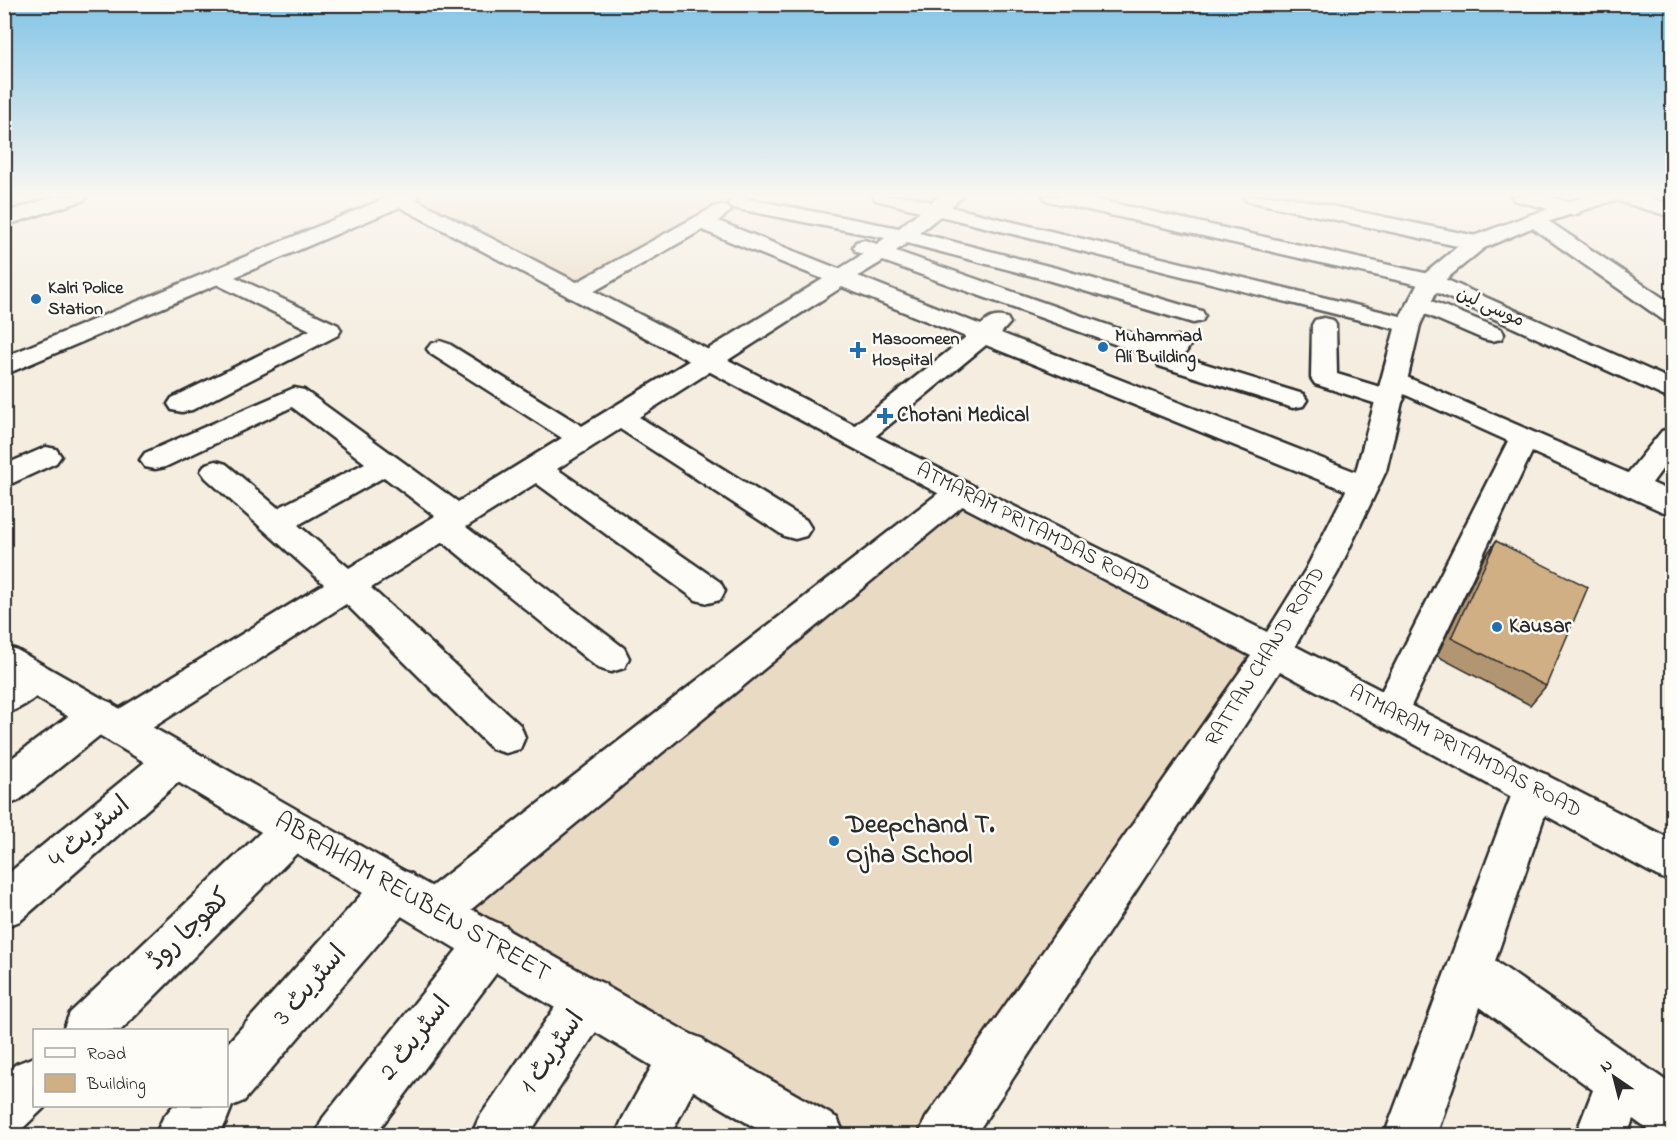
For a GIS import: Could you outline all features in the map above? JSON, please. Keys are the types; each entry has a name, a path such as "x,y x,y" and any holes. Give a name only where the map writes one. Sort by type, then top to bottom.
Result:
{"street":[{"path":"4,367 280,249"},
{"name":"ATMARAM PRITAMDAS ROAD","path":"497,249 960,492 1274,651 1672,862"},
{"path":"576,292 652,249"},
{"path":"770,249 1363,486"},
{"path":"870,249 1171,356"},
{"path":"4,788 110,721 348,586 884,249"},
{"path":"955,249 1198,308 1168,361 1283,402 1324,378 1392,389 1524,438 1672,504"},
{"path":"856,438 984,335 1080,249"},
{"path":"1098,249 1419,303 1492,334"},
{"path":"1123,255 1127,249"},
{"name":"موسی لین","path":"1247,249 1419,303 1672,390"},
{"path":"1419,303 1470,249"},
{"path":"1576,249 1672,315"},
{"path":"182,404 329,330 218,276"},
{"name":"RATTAN CHAND ROAD","path":"945,1136 1274,651 1321,572 1371,471 1392,389 1419,303"},
{"path":"1324,325 1324,378"},
{"path":"440,349 583,439"},
{"path":"155,460 294,396 385,464 611,658"},
{"path":"619,416 795,528"},
{"path":"1633,487 1672,437"},
{"path":"1390,712 1524,438"},
{"path":"4,477 46,456"},
{"path":"276,523 385,464"},
{"path":"536,468 708,591"},
{"path":"216,471 348,586 506,737"},
{"path":"435,911 960,492"},
{"name":"ABRAHAM REUBEN STREET","path":"14,679 110,721 819,1136"},
{"name":"اسٹریٹ 4","path":"4,906 176,760"},
{"path":"1410,1136 1534,788"},
{"name":"کھوجا روڈ","path":"88,1029 293,829"},
{"name":"اسٹریٹ 3","path":"228,1081 396,889"},
{"name":"اسٹریٹ 2","path":"340,1136 491,943"},
{"path":"1468,970 1672,1116"},
{"name":"اسٹریٹ 1","path":"497,1136 588,1001"},
{"path":"641,1136 685,1057"},
{"path":"1601,1136 1622,1080"},
{"path":"4,1111 33,1083"},
{"path":"181,1136 206,1107"}],"shaded area":[{"path":"502,249 653,249 576,292"},
{"name":"Deepchand T. Ojha School","path":"960,492 1274,651 944,1135 819,1135 435,911"}],"building":[{"name":"Kausar","path":"1496,541 1588,587 1546,686 1451,638"}],"place":[{"name":"Kalri Police Station","path":"36,299"},
{"name":"Muhammad Ali Building","path":"1103,347"},
{"name":"Masoomeen Hospital","path":"858,350"},
{"name":"Chotani Medical","path":"885,416"},
{"name":"Kausar","path":"1497,627"},
{"name":"Deepchand T. Ojha School","path":"834,841"}]}
